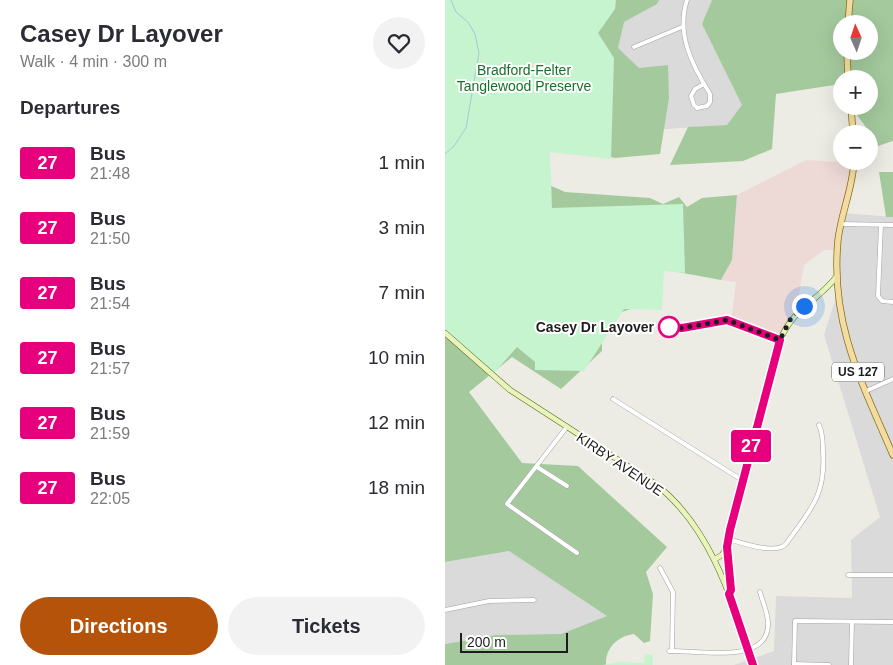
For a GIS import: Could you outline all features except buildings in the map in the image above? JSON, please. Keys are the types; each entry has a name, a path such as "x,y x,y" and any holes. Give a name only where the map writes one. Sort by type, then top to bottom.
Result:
{"main road":[{"path":"849,15 850,0"},
{"name":"US 127","path":"854,170 841,224 837,276 843,333 852,359 891,443 893,455"}],"street":[{"path":"687,0 682,26 687,50 710,94 710,102 702,108 697,108 691,96 695,89 704,84"},
{"path":"634,47 682,26"},
{"path":"841,224 893,226"},
{"path":"881,225 878,296 881,300 893,302"},
{"path":"729,594 731,590 728,539 780,340 796,313 825,290 837,276"},
{"path":"825,290 838,291"},
{"path":"666,327 682,328 727,320 780,340"},
{"name":"KIRBY AVENUE","path":"445,333 496,380 566,428 654,483 682,510 715,559 753,665"},
{"path":"866,391 893,379"},
{"path":"613,398 742,480"},
{"path":"728,539 771,550 781,548 786,544 817,498 822,485 823,452 822,432 819,425"},
{"path":"566,428 507,504 577,553"},
{"path":"537,467 567,486"},
{"path":"715,559 722,555 727,547"},
{"path":"660,568 673,592 671,651 749,652 763,641 768,628 767,614 760,592"},
{"path":"848,575 893,575"},
{"path":"445,610 489,601 534,600"},
{"path":"829,665 794,664 795,620 893,622"},
{"path":"851,665 852,622"}],"shaded area":[{"path":"569,0 767,0 738,124 639,131"},
{"path":"806,160 833,162 833,170 853,170 838,250 824,250 804,265 796,313 780,340 731,321 736,282 721,280 732,260 737,195"},
{"path":"843,213 893,217 893,665 734,665 774,651 776,596 852,598 851,540 880,517 824,335 838,291 837,276"},
{"path":"509,551 608,616 561,634 495,635 445,644 445,562"}],"green space":[{"path":"445,0 659,0 657,4 624,22 618,48 639,68 668,65 669,98 660,154 615,158 542,142 533,178 565,192 650,198 663,204 679,197 687,207 702,198 737,195 732,260 721,280 661,269 657,301 602,318 602,351 561,389 512,357 469,392 522,463 578,466 667,547 646,572 653,594 650,641 644,643 634,634 623,637 610,648 606,665 445,665 445,644 495,635 561,634 607,616 509,551 445,562"},
{"name":"Bradford-Felter Tanglewood Preserve","path":"445,0 616,0 615,9 598,33 614,58 611,159 550,152 552,208 683,204 685,273 664,271 662,310 624,309 584,371 535,370 535,362 517,347 494,373 445,333"},
{"path":"712,0 893,0 893,141 878,146 878,125 864,125 857,115 878,115 878,70 833,70 833,85 776,94 772,149 743,161 670,165 688,127 727,125 742,105 702,24"},
{"path":"879,172 893,172 893,217 886,217"},
{"path":"645,654 653,655 653,665 603,665 620,662 644,663"}],"waterway":[{"path":"445,154 454,146 466,128 479,53 475,34 468,22 456,12 451,0"}],"bus line":[{"name":"27","path":"666,327 682,328 715,320 727,320 780,340 742,480 727,547 731,590 729,594 753,665"}],"place":[{"name":"Casey Dr Layover","path":"669,327"}],"route":[{"path":"669,327 666,327 682,328 715,320 727,320 780,340 790,320 804,306"}]}
